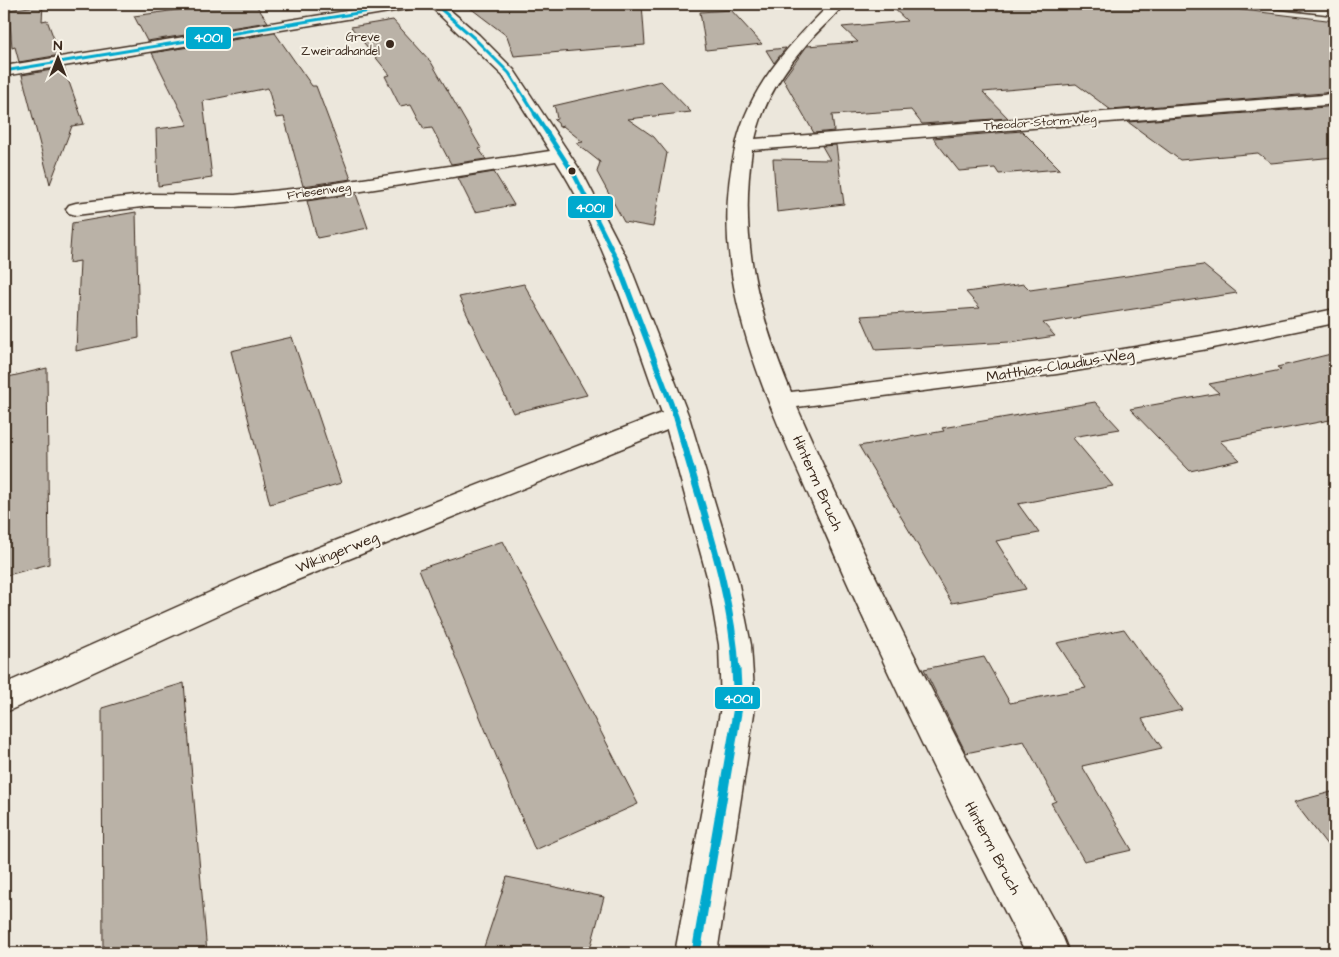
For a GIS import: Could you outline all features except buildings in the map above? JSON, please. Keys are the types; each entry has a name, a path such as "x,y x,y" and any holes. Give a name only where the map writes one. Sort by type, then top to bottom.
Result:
{"street":[{"path":"4,71 413,4"},
{"path":"435,4 474,38 509,73 575,176 617,261 676,417 724,580 735,645 738,707 696,953"},
{"name":"Hinterm Bruch","path":"837,4 783,60 767,84 754,113 744,146 738,194 739,250 754,322 782,401 847,550 941,748 1048,953"},
{"path":"1273,4 1335,11"},
{"name":"Theodor-Storm-Weg","path":"744,146 1326,100 1335,97"},
{"name":"Friesenweg","path":"76,209 150,200 235,201 310,193 561,155"},
{"name":"Matthias-Claudius-Weg","path":"782,401 1057,367 1208,342 1335,316"},
{"name":"Wikingerweg","path":"4,699 264,581 676,417"}],"transit line":[{"name":"4001","path":"4,71 413,4"},
{"name":"4001","path":"435,4 474,38 509,73 575,176 617,261 676,417 723,580 735,645 738,707 696,953"}],"place":[{"name":"Greve Zweiradhandel","path":"390,44"}]}
